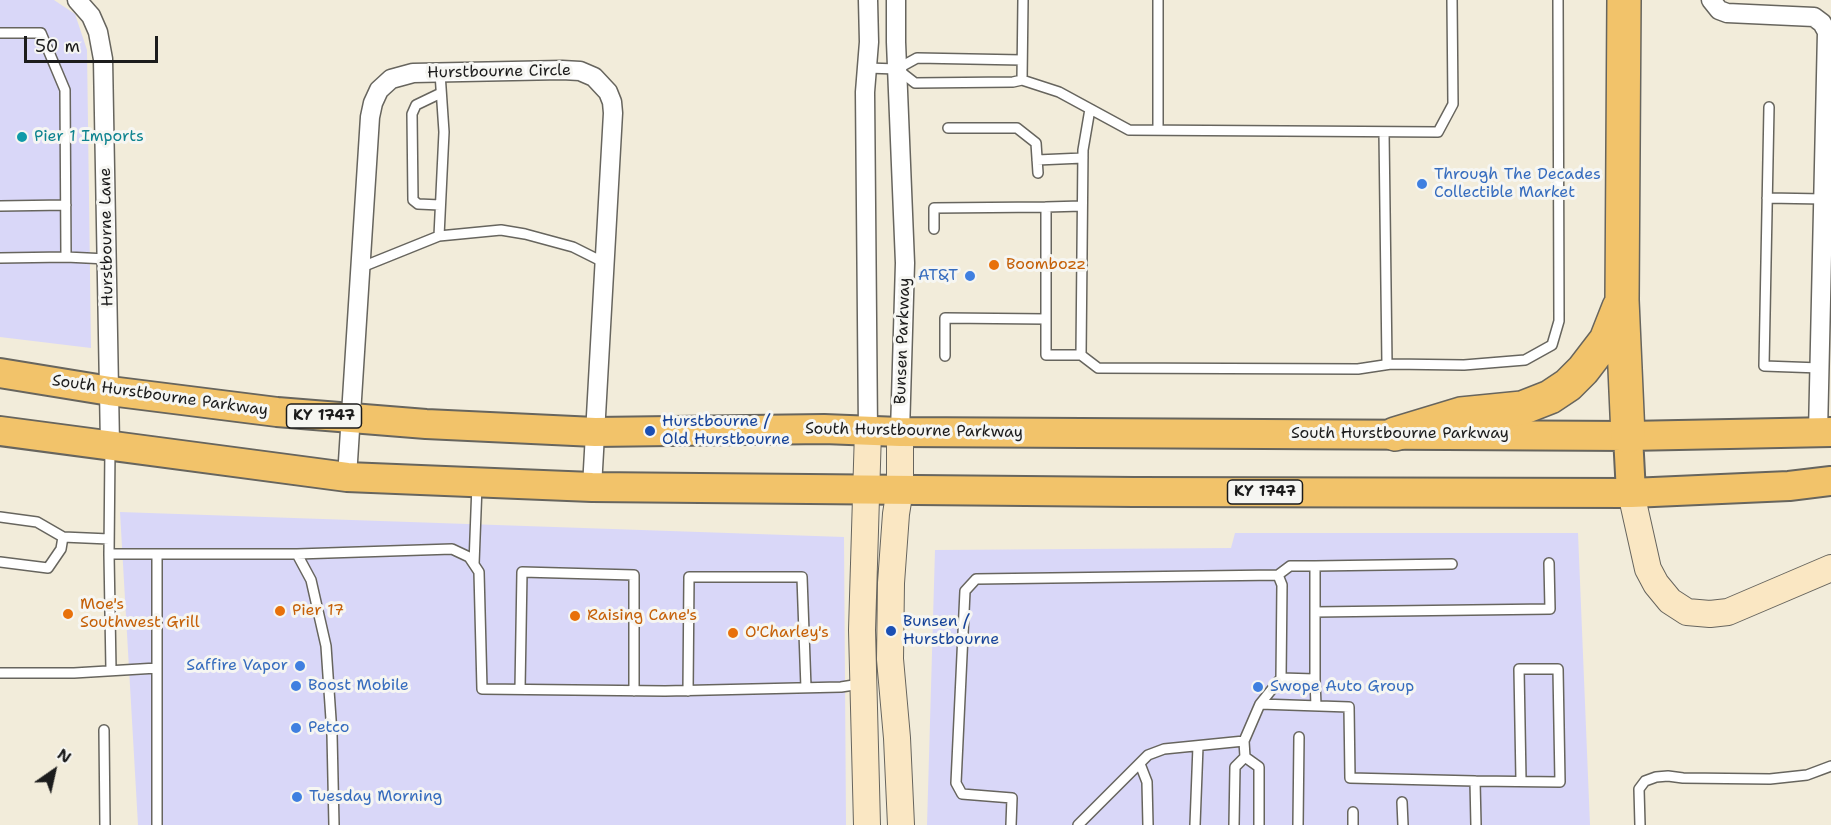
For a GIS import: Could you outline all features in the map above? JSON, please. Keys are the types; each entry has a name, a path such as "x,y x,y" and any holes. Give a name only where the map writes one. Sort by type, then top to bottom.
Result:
{"highway":[{"path":"1624,0 1622,300 1628,436"},
{"path":"1395,434 1461,414 1522,408 1550,397 1568,385 1583,370 1606,340 1622,300"}],"main road":[{"name":"South Hurstbourne Parkway","path":"0,373 110,391 277,412 351,419 596,432 824,429 900,432 1628,436 1824,432"},
{"name":"KY 1747","path":"0,432 347,477 592,487 1630,493 1789,486 1831,481"},
{"path":"1628,436 1630,493"}],"street":[{"name":"Hurstbourne Lane","path":"77,0 91,16 98,32 103,59 110,446"},
{"name":"Bunsen Parkway","path":"867,825 862,621 868,431 865,92 868,0"},
{"name":"Bunsen Parkway","path":"896,0 905,263 900,489 891,583 890,659 901,825"},
{"path":"1710,0 1719,10 1726,13 1814,17 1822,23 1827,32 1829,66 1824,199 1828,221 1826,308 1820,368 1824,432"},
{"name":"Hurstbourne Circle","path":"347,477 370,117 372,103 379,90 391,79 403,74 580,71 594,77 604,86 612,102 613,113 592,487"},
{"path":"1630,493 1648,569 1656,584 1670,601 1687,612 1710,614 1728,612 1831,568"}],"lane":[{"path":"1022,80 1023,0"},
{"path":"1158,0 1158,130"},
{"path":"897,69 915,83 1022,80 1059,92 1129,130 1438,132 1454,104 1452,0"},
{"path":"1046,207 1046,355 1081,355 1098,368 1358,369 1387,364 1464,365 1525,360 1552,345 1559,321 1558,0"},
{"path":"0,33 41,33 64,90 66,257"},
{"path":"867,69 897,69 917,58 1022,60"},
{"path":"439,236 444,132 440,73"},
{"path":"440,205 418,204 413,200 412,114 416,105 441,93"},
{"path":"1769,107 1764,366 1820,368"},
{"path":"1081,355 1083,158 1090,109"},
{"path":"948,128 1017,128 1036,143 1038,173"},
{"path":"1384,132 1387,364"},
{"path":"1037,159 1083,158"},
{"path":"1767,198 1824,199"},
{"path":"0,206 66,205"},
{"path":"934,229 934,208 1082,206"},
{"path":"362,267 439,236 480,230 501,230 525,234 573,247 605,263"},
{"path":"0,258 107,259"},
{"path":"945,356 945,318 1046,319"},
{"path":"110,446 111,670"},
{"path":"474,564 477,483"},
{"path":"0,517 38,522 63,537 109,539"},
{"path":"0,562 48,568 61,549 63,537"},
{"path":"109,554 297,554 452,549 469,557 479,572 482,689 688,691 841,687 864,684"},
{"path":"157,554 157,825"},
{"path":"297,554 311,580 326,646 332,734 334,825"},
{"path":"1315,612 1550,609 1549,563"},
{"path":"1011,825 1012,798 962,794 956,783 965,591 976,579 1278,575 1290,566 1452,564"},
{"path":"1315,566 1316,706"},
{"path":"520,689 522,572 634,575 634,691"},
{"path":"1234,825 1235,767 1245,757 1244,741 1260,704 1281,678 1282,585 1278,575"},
{"path":"688,691 689,577 802,577 806,688"},
{"path":"0,673 74,674 157,668"},
{"path":"1260,704 1349,707 1350,778 1560,782 1558,669 1519,669 1521,780"},
{"path":"1281,678 1315,679"},
{"path":"104,730 105,825"},
{"path":"1298,825 1299,737"},
{"path":"1078,825 1148,755 1164,749 1244,741"},
{"path":"1195,825 1198,746"},
{"path":"1245,757 1259,766 1259,825"},
{"path":"1140,764 1147,782 1148,825"},
{"path":"1640,825 1639,789 1645,781 1656,777 1770,779 1807,775 1831,766"},
{"path":"1474,781 1476,825"},
{"path":"1402,802 1403,825"},
{"path":"1353,812 1353,825"}],"shaded area":[{"path":"0,0 54,0 75,14 87,50 91,348 0,337"},
{"path":"120,512 844,537 846,825 138,825"},
{"name":"Swope Auto Group","path":"1235,533 1578,533 1590,825 927,825 935,550 1231,548"}],"place":[{"name":"Pier 1 Imports","path":"22,137"},
{"name":"Through The Decades Collectible Market","path":"1422,184"},
{"name":"Boombozz","path":"994,265"},
{"name":"AT&T","path":"970,276"},
{"name":"Hurstbourne / Old Hurstbourne","path":"650,431"},
{"name":"Pier 17","path":"280,611"},
{"name":"Moe's Southwest Grill","path":"68,614"},
{"name":"Raising Cane's","path":"575,616"},
{"name":"Bunsen / Hurstbourne","path":"891,631"},
{"name":"O'Charley's","path":"733,633"},
{"name":"Saffire Vapor","path":"300,666"},
{"name":"Boost Mobile","path":"296,686"},
{"name":"Swope Auto Group","path":"1258,687"},
{"name":"Petco","path":"296,728"},
{"name":"Tuesday Morning","path":"297,797"}]}
